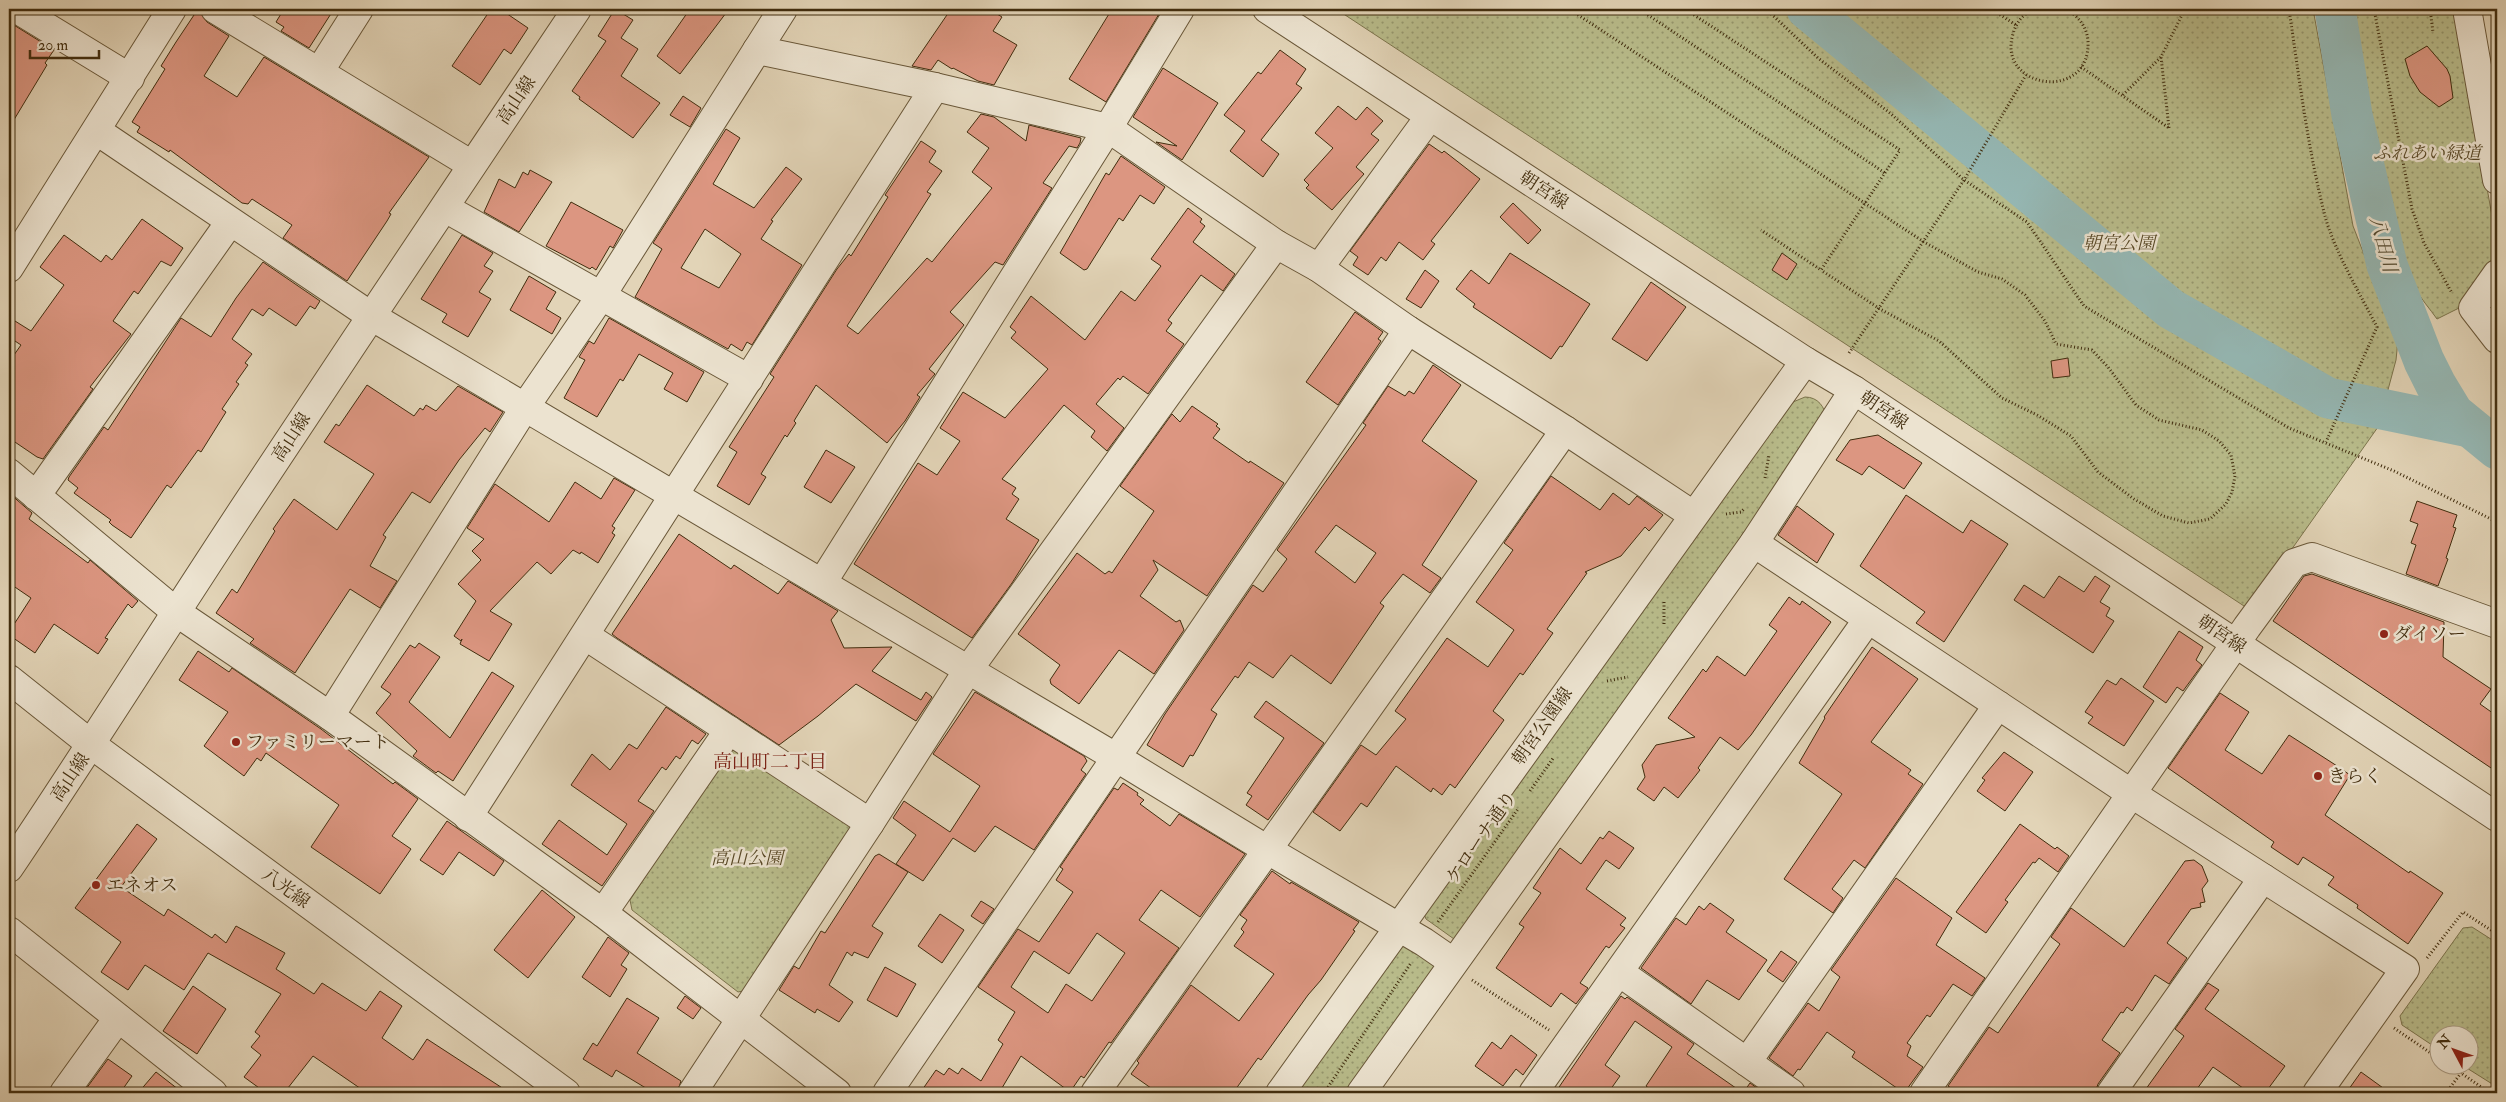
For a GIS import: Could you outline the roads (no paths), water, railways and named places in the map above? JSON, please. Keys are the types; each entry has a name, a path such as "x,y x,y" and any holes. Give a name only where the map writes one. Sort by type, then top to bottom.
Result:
{"street":[{"path":"17,9 130,78"},
{"path":"9,268 97,131 172,9"},
{"path":"215,9 472,166"},
{"path":"319,72 359,9"},
{"name":"高山線","path":"9,868 92,745 176,612 371,316 577,9"},
{"path":"330,716 525,407 601,296 783,9"},
{"path":"822,583 1108,128 1180,9"},
{"name":"朝宮線","path":"1268,9 1805,361 1854,390 2497,817"},
{"path":"2467,9 2488,67 2497,180"},
{"path":"757,50 935,87 1108,128 1276,244 1319,268 1408,330 1565,430 1692,515"},
{"path":"468,817 586,636 673,495 935,87"},
{"path":"1319,268 1430,116"},
{"path":"97,131 371,316 1424,942 1452,964"},
{"path":"444,208 749,379"},
{"path":"36,496 230,222"},
{"path":"692,1093 870,823 968,670 1276,244"},
{"path":"2497,274 2473,308 2497,339"},
{"path":"887,1093 1408,330"},
{"name":"朝宮公園線","path":"1280,1093 1692,515 1805,361"},
{"path":"1361,1093 1754,543 1854,390"},
{"path":"1095,1093 1266,849 1565,430"},
{"path":"9,473 176,612 330,716 603,913 837,1093"},
{"path":"1754,543 2132,794 2405,969 2317,1093"},
{"path":"1924,1093 2294,563 2312,557 2497,624"},
{"path":"1533,1093 1868,619"},
{"path":"586,636 870,823"},
{"name":"八光線","path":"9,679 92,745 566,1093"},
{"path":"1747,1062 1998,705"},
{"path":"603,913 729,730"},
{"path":"2111,1093 2263,878"},
{"path":"9,931 213,1093"},
{"path":"1619,972 1791,1093"},
{"path":"64,1093 118,1018"}],"waterway":[{"path":"1807,9 2171,309 2328,398 2469,427"},
{"name":"八田川","path":"2335,9 2352,115 2387,265 2424,361 2436,385 2453,413 2497,449"}],"place":[{"name":"ダイソー","path":"2384,634"},
{"name":"ファミリーマート","path":"236,742"},
{"name":"きらく","path":"2318,776"},
{"name":"エネオス","path":"96,885"}],"district":[{"name":"高山町二丁目","path":"770,761"}],"park label":[{"name":"ふれあい緑道","path":"2427,153"},
{"name":"朝宮公園","path":"2119,243"},
{"name":"高山公園","path":"747,858"}]}
